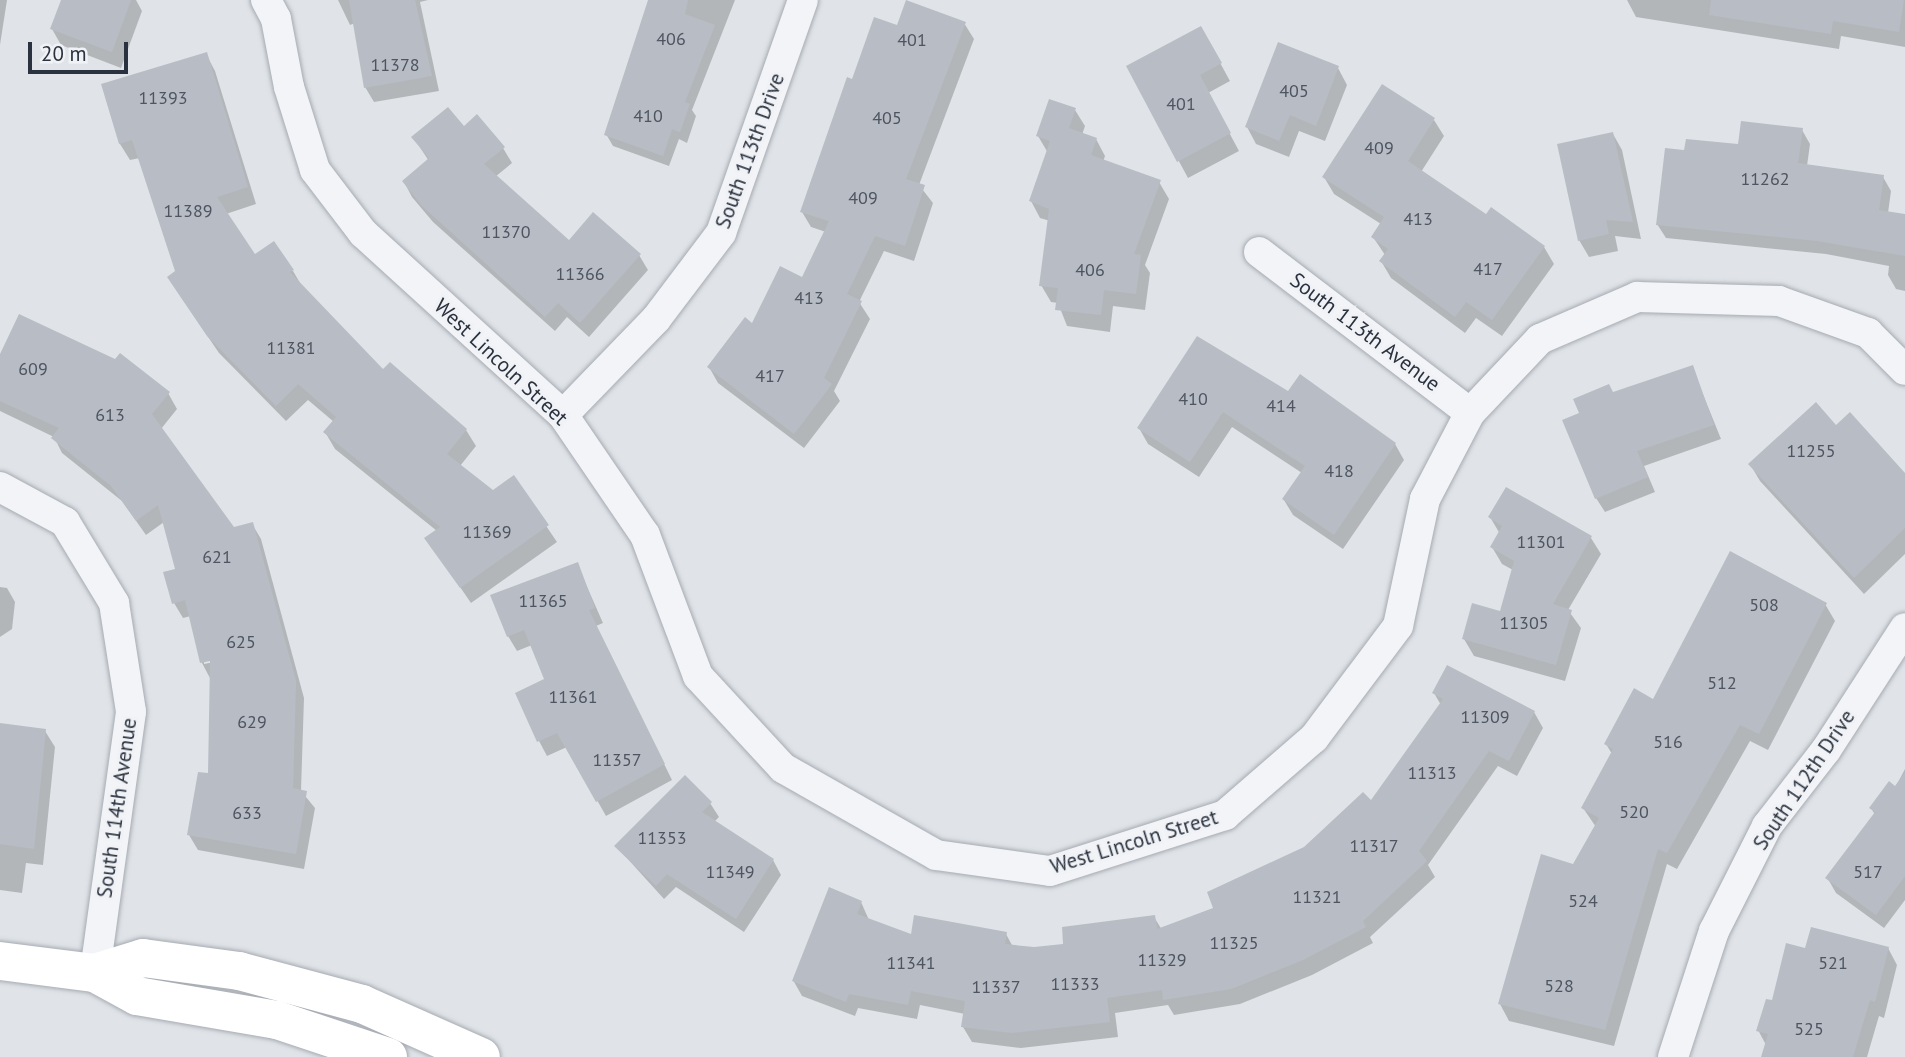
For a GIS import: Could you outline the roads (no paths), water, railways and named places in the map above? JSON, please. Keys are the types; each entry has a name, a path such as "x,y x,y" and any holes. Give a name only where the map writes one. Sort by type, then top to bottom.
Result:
{"street":[{"name":"West Lincoln Street","path":"266,0 276,19 289,87 316,170 363,233 563,415 645,534 698,676 783,768 936,855 1050,871 1225,815 1314,738 1398,626 1425,499 1470,412 1540,339 1637,298 1779,301 1868,333 1905,370"},
{"name":"South 113th Drive","path":"563,415 656,319 722,233 803,0"},
{"name":"South 113th Avenue","path":"1259,252 1470,412"},
{"name":"South 114th Avenue","path":"0,487 65,522 114,603 131,712 94,973"},
{"name":"South 112th Drive","path":"1673,1057 1714,932 1767,826 1826,750 1905,628"},
{"path":"94,973 144,958 239,971 362,1004 481,1057"},
{"path":"0,961 94,973 137,996 276,1020 388,1057"}]}
